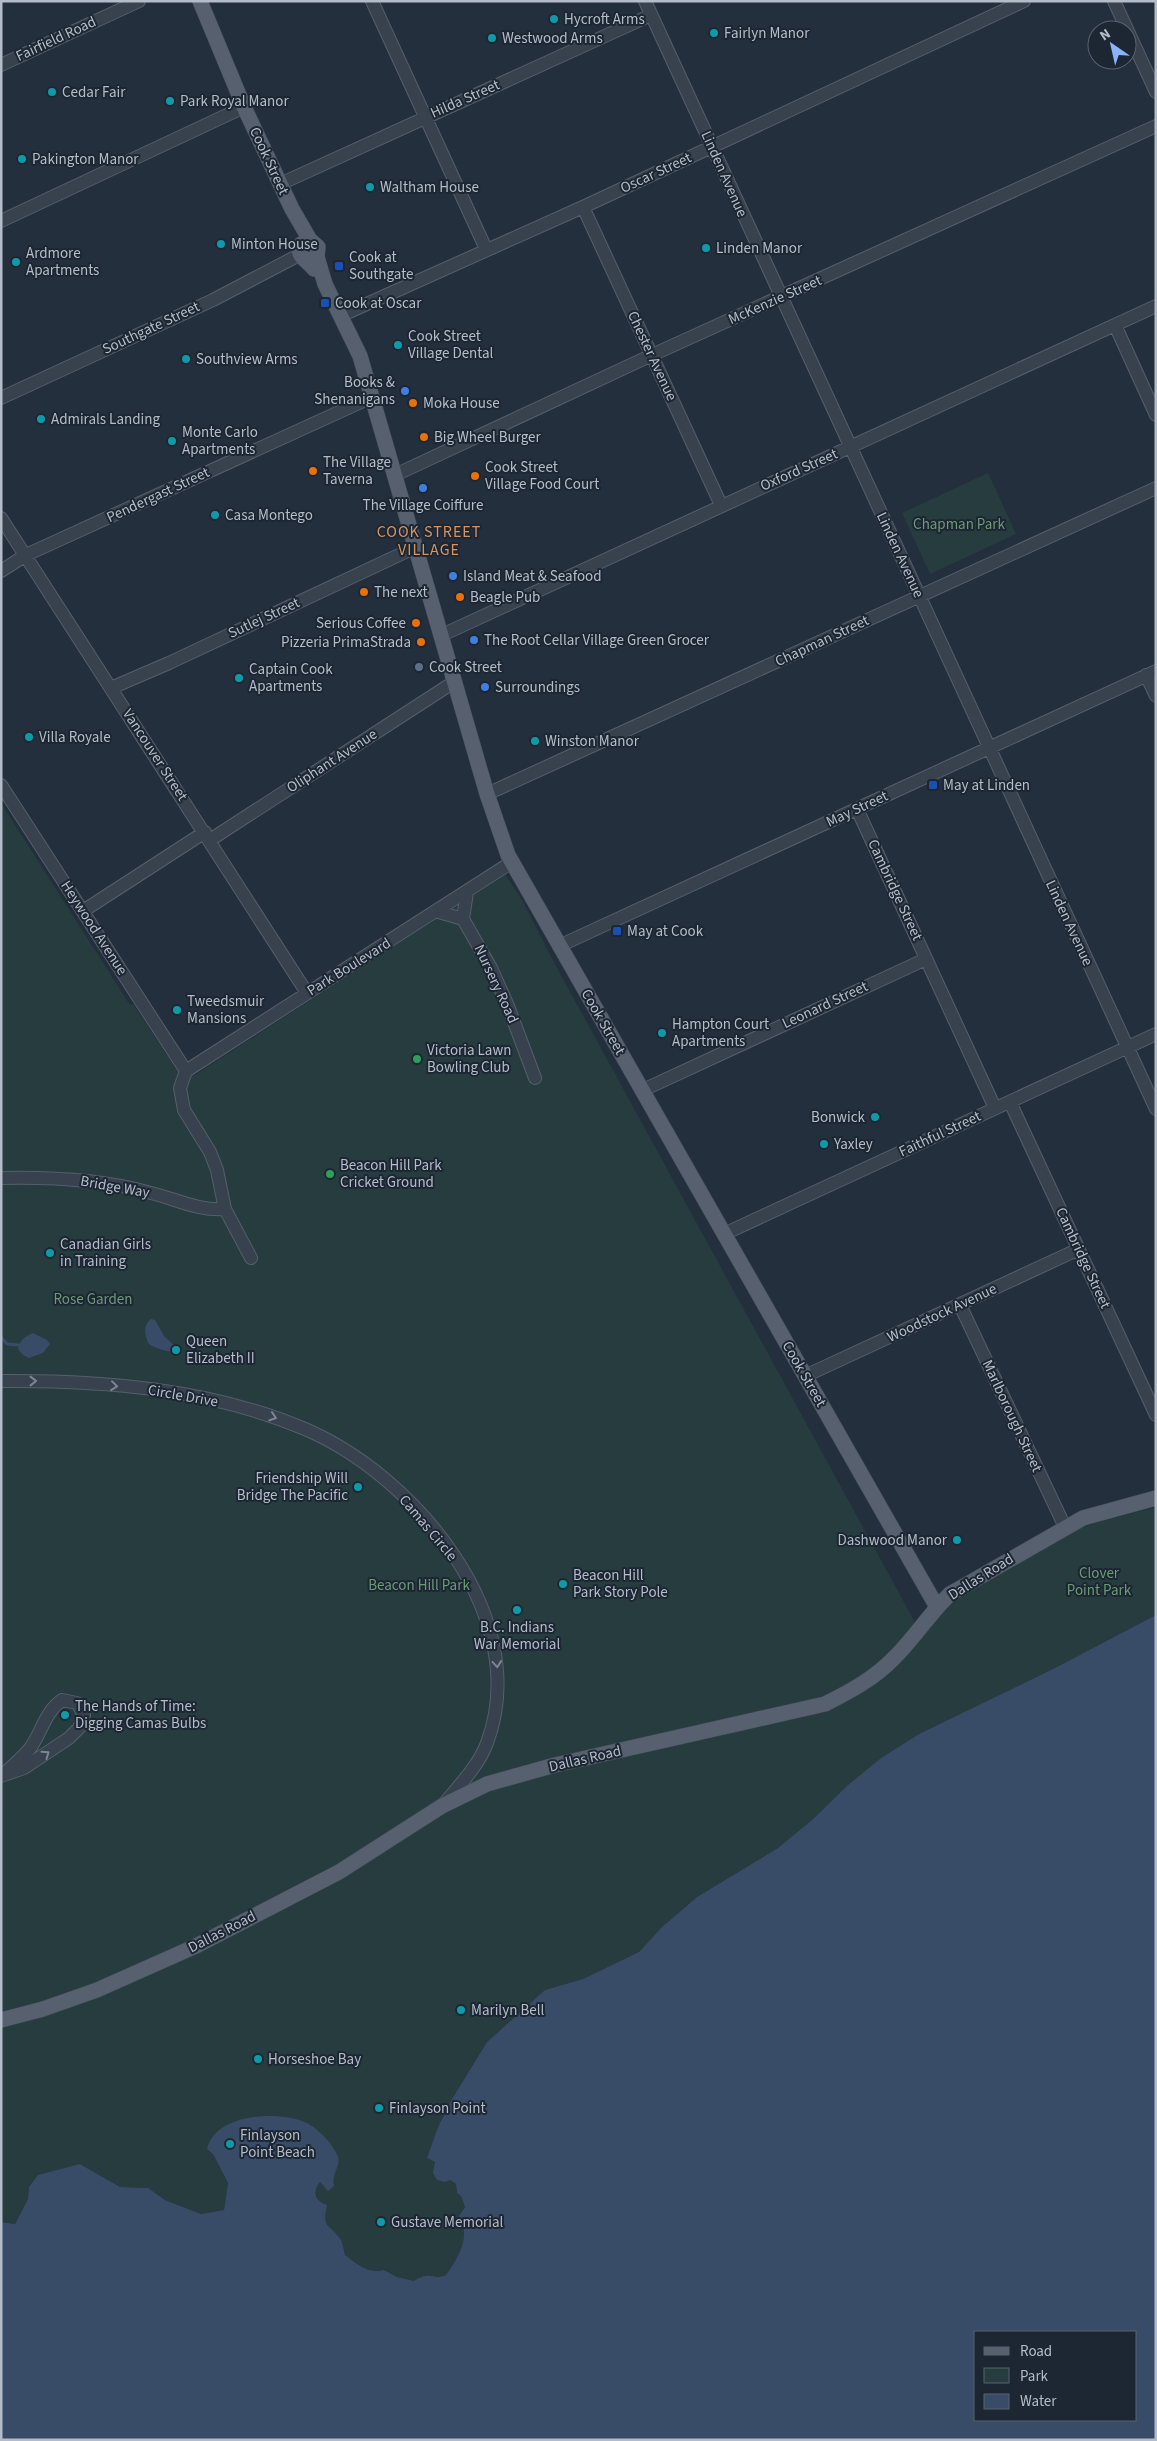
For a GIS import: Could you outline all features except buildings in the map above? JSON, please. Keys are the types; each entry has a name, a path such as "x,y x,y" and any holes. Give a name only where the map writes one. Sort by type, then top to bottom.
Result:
{"main road":[{"name":"Cook Street","path":"200,1 244,107 292,209 307,251 360,356 454,682 502,840 512,862 937,1607"},
{"name":"Dallas Road","path":"1,2020 43,2009 97,1990 196,1946 339,1872 442,1806 476,1789 516,1775 825,1704 855,1690 876,1675 895,1657 950,1594 1065,1527 1099,1512 1156,1498"}],"street":[{"name":"Fairfield Road","path":"1,65 138,1"},
{"path":"372,1 486,250"},
{"name":"Linden Avenue","path":"645,1 780,298 920,596 988,748 1156,1109"},
{"name":"Oscar Street","path":"340,316 583,207 1024,1"},
{"path":"1114,1 1156,92"},
{"name":"Hilda Street","path":"280,184 651,15"},
{"path":"1,221 244,107"},
{"name":"McKenzie Street","path":"395,475 652,355 1156,126"},
{"name":"Chester Avenue","path":"583,207 721,505"},
{"name":"Southgate Street","path":"1,398 213,300 307,251"},
{"name":"Oxford Street","path":"442,635 1156,306"},
{"path":"1114,325 1156,415"},
{"name":"Pendergast Street","path":"1,571 26,555 372,397"},
{"name":"Chapman Street","path":"488,794 1156,488"},
{"name":"Vancouver Street","path":"1,518 307,993"},
{"name":"Sutlej Street","path":"111,688 169,663 416,547"},
{"path":"1151,673 1156,696"},
{"name":"May Street","path":"559,946 1151,673"},
{"name":"Oliphant Avenue","path":"83,911 454,682"},
{"name":"Heywood Avenue","path":"1,785 186,1071"},
{"name":"Cambridge Street","path":"857,809 995,1108"},
{"name":"Park Boulevard","path":"186,1071 512,862"},
{"path":"435,912 463,919 467,892"},
{"name":"Nursery Road","path":"463,919 491,968 508,1006 535,1078"},
{"name":"Leonard Street","path":"643,1090 926,959"},
{"name":"Faithful Street","path":"724,1234 1156,1034"},
{"path":"186,1071 180,1088 184,1110 210,1152 217,1170 226,1210 251,1258"},
{"name":"Cambridge Street","path":"1010,1102 1156,1415"},
{"name":"Bridge Way","path":"1,1178 70,1179 103,1183 147,1192 201,1209 226,1210"},
{"name":"Woodstock Avenue","path":"805,1376 1080,1249"},
{"name":"Marlborough Street","path":"960,1305 1065,1527"},
{"name":"Circle Drive","path":"1,1381 88,1384 209,1399 292,1424 356,1455"},
{"name":"Camas Circle","path":"356,1455 399,1492 452,1554 478,1596 493,1640 498,1682 490,1734 475,1766 442,1806"},
{"path":"66,1700 77,1703 84,1715 78,1730 24,1768 2,1776 31,1747 45,1720 56,1705 66,1700"}],"green space":[{"name":"Chapman Park","path":"988,473 1016,534 930,574 902,513"},
{"name":"Beacon Hill Park","path":"1,803 130,1005 133,1004 180,1075 195,1075 505,874 522,900 556,966 922,1635 950,1604 964,1594 1085,1526 1156,1507 1156,1615 1051,1670 919,1734 881,1758 778,1848 697,1897 662,1927 639,1952 583,1979 545,1990 487,2042 452,2099 438,2127 427,2158 435,2162 435,2170 456,2184 457,2192 461,2196 465,2207 459,2216 464,2232 462,2247 446,2275 442,2277 427,2276 414,2281 397,2277 384,2270 368,2270 345,2255 341,2241 325,2221 326,2211 316,2193 320,2181 324,2185 335,2172 326,2139 309,2124 213,2154 228,2183 224,2210 201,2214 165,2200 148,2188 120,2187 80,2164 29,2187 28,2199 15,2224 1,2222"}],"water":[{"path":"151,1319 155,1320 164,1336 177,1348 174,1352 161,1350 149,1344 145,1328"},
{"path":"33,1333 47,1340 50,1344 43,1353 29,1358 18,1349 23,1339"},
{"path":"1156,1615 1156,2440 1,2440 1,2222 15,2224 28,2199 29,2187 38,2175 80,2164 120,2187 148,2188 165,2200 201,2214 224,2210 228,2183 213,2154 207,2149 212,2137 222,2128 249,2118 265,2116 295,2119 307,2123 321,2133 333,2147 338,2157 339,2160 333,2182 334,2186 328,2191 320,2182 316,2189 316,2196 317,2199 327,2205 326,2222 341,2240 345,2255 368,2270 384,2270 397,2277 414,2281 424,2276 442,2277 446,2275 462,2247 464,2232 459,2216 465,2207 461,2196 457,2193 456,2184 450,2180 445,2182 437,2180 433,2173 435,2162 427,2158 438,2127 452,2099 487,2042 545,1990 583,1979 639,1952 662,1927 697,1897 778,1848 881,1758 919,1734 1051,1670"}],"waterway":[{"path":"1,1337 7,1344 19,1345"}],"place":[{"name":"Hycroft Arms","path":"554,19"},
{"name":"Fairlyn Manor","path":"714,33"},
{"name":"Westwood Arms","path":"492,38"},
{"name":"Cedar Fair","path":"52,92"},
{"name":"Park Royal Manor","path":"170,101"},
{"name":"Pakington Manor","path":"22,159"},
{"name":"Waltham House","path":"370,187"},
{"name":"Minton House","path":"221,244"},
{"name":"Linden Manor","path":"706,248"},
{"name":"Ardmore Apartments","path":"16,262"},
{"name":"Cook at Southgate","path":"339,266"},
{"name":"Cook at Oscar","path":"325,303"},
{"name":"Cook Street Village Dental","path":"398,345"},
{"name":"Southview Arms","path":"186,359"},
{"name":"Books & Shenanigans","path":"405,391"},
{"name":"Moka House","path":"413,403"},
{"name":"Admirals Landing","path":"41,419"},
{"name":"Big Wheel Burger","path":"424,437"},
{"name":"Monte Carlo Apartments","path":"172,441"},
{"name":"The Village Taverna","path":"313,471"},
{"name":"Cook Street Village Food Court","path":"475,476"},
{"name":"The Village Coiffure","path":"423,488"},
{"name":"Casa Montego","path":"215,515"},
{"name":"Island Meat & Seafood","path":"453,576"},
{"name":"The next","path":"364,592"},
{"name":"Beagle Pub","path":"460,597"},
{"name":"Serious Coffee","path":"416,623"},
{"name":"The Root Cellar Village Green Grocer","path":"474,640"},
{"name":"Pizzeria PrimaStrada","path":"421,642"},
{"name":"Cook Street","path":"419,667"},
{"name":"Captain Cook Apartments","path":"239,678"},
{"name":"Surroundings","path":"485,687"},
{"name":"Villa Royale","path":"29,737"},
{"name":"Winston Manor","path":"535,741"},
{"name":"May at Linden","path":"933,785"},
{"name":"May at Cook","path":"617,931"},
{"name":"Tweedsmuir Mansions","path":"177,1010"},
{"name":"Hampton Court Apartments","path":"662,1033"},
{"name":"Victoria Lawn Bowling Club","path":"417,1059"},
{"name":"Bonwick","path":"875,1117"},
{"name":"Yaxley","path":"824,1144"},
{"name":"Beacon Hill Park Cricket Ground","path":"330,1174"},
{"name":"Canadian Girls in Training","path":"50,1253"},
{"name":"Queen Elizabeth II","path":"176,1350"},
{"name":"Friendship Will Bridge The Pacific","path":"358,1487"},
{"name":"Dashwood Manor","path":"957,1540"},
{"name":"Beacon Hill Park Story Pole","path":"563,1584"},
{"name":"B.C. Indians War Memorial","path":"517,1610"},
{"name":"The Hands of Time: Digging Camas Bulbs","path":"65,1715"},
{"name":"Marilyn Bell","path":"461,2010"},
{"name":"Horseshoe Bay","path":"258,2059"},
{"name":"Finlayson Point","path":"379,2108"},
{"name":"Finlayson Point Beach","path":"230,2144"},
{"name":"Gustave Memorial","path":"381,2222"}],"district":[{"name":"COOK STREET VILLAGE","path":"429,541"}],"park label":[{"name":"Rose Garden","path":"93,1299"},
{"name":"Clover Point Park","path":"1099,1582"}]}
